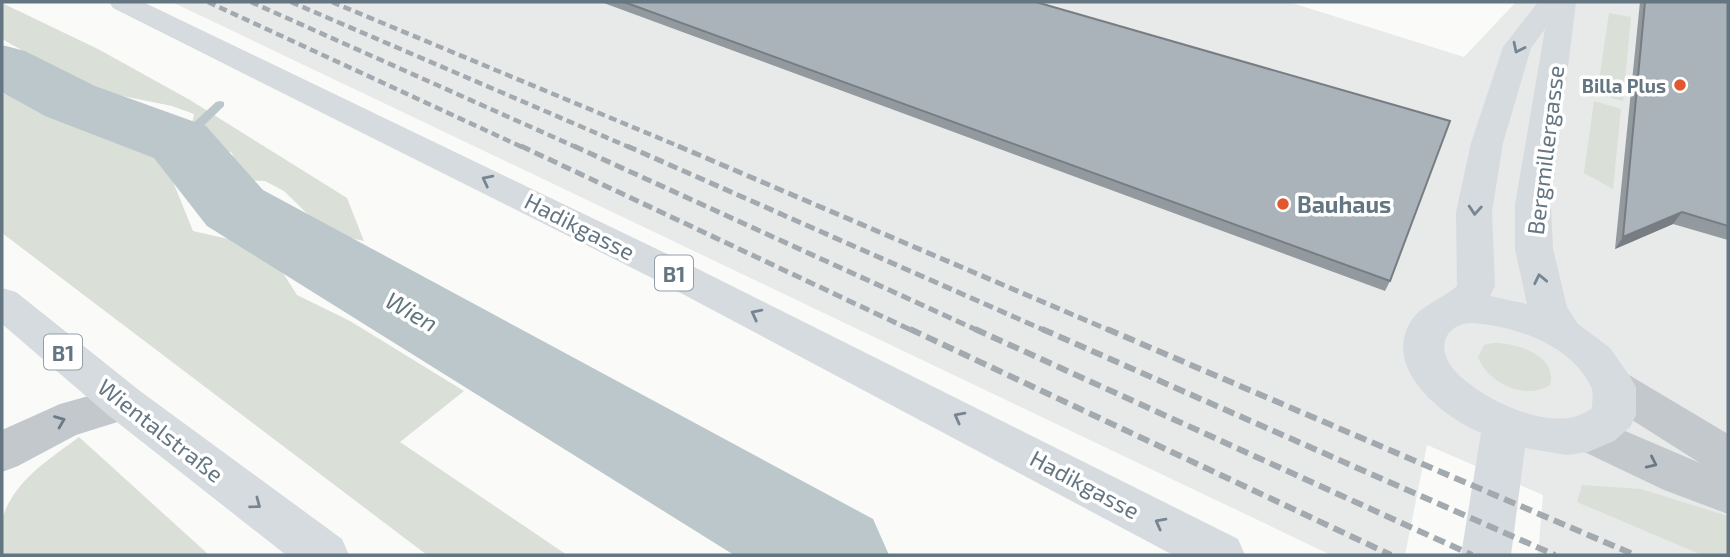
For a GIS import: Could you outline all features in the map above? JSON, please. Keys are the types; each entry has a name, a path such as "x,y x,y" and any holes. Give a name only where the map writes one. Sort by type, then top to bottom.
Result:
{"main road":[{"name":"Hadikgasse","path":"122,2 335,104 894,383 1220,555"},
{"name":"Bergmillergasse","path":"1552,2 1521,40 1513,57 1487,143 1474,212 1476,286 1472,297 1455,310 1432,321 1423,341 1427,362 1443,386 1470,408 1505,425 1535,435 1565,438 1590,434"},
{"name":"Bergmillergasse","path":"1563,2 1532,220 1534,249 1543,295 1555,323 1564,334 1595,359 1614,387"},
{"name":"Wientalstraße","path":"2,302 124,403 324,555"},
{"name":"Bergmillergasse","path":"1455,310 1488,308 1526,316 1564,334"},
{"path":"1590,434 1614,415 1614,387"},
{"path":"1486,555 1505,425"}],"street":[{"path":"1614,387 1728,457"},
{"path":"2,453 30,433 66,417 124,403"},
{"path":"1590,434 1681,476 1728,494"}],"shaded area":[{"path":"172,2 1289,2 1464,57 1516,2 1728,2 1728,555 1538,555 1543,495 1427,445 1405,555 1331,555"},
{"path":"2,3 98,49 190,100 347,198 364,241 327,233 284,191 265,181 241,180 232,153 184,133 194,114 172,106 93,90 2,39"},
{"path":"1609,13 1631,17 1623,101 1597,94"},
{"path":"2,89 37,106 132,139 165,162 193,231 237,241 276,262 297,295 350,321 464,391 400,442 567,555 427,555 2,233"},
{"path":"1594,101 1621,109 1613,189 1584,173"},
{"path":"1484,345 1512,345 1533,352 1548,366 1550,385 1530,391 1508,387 1498,382 1478,357"},
{"path":"79,437 209,555 2,555 3,516 16,491 35,471"},
{"path":"1582,485 1641,489 1728,516 1728,555 1702,555 1577,502"}],"building":[{"name":"Bauhaus","path":"624,2 1036,2 1450,121 1390,281"},
{"name":"Billa Plus","path":"1645,2 1728,2 1728,226 1682,212 1623,237"}],"waterway":[{"name":"Wien","path":"2,65 70,101 180,142 235,208 832,555"},
{"path":"180,142 220,104"}],"railway":[{"path":"208,2 524,148"},
{"path":"251,2 578,148"},
{"path":"291,2 631,148"},
{"path":"332,2 683,148"},
{"path":"521,146 913,331"},
{"path":"574,146 979,331"},
{"path":"627,146 1046,331"},
{"path":"678,146 1111,331"},
{"path":"910,329 1391,555"},
{"path":"975,329 1472,555"},
{"path":"1042,329 1555,555"},
{"path":"1107,329 1635,555"}],"place":[{"name":"Billa Plus","path":"1680,85"},
{"name":"Bauhaus","path":"1283,204"}]}
